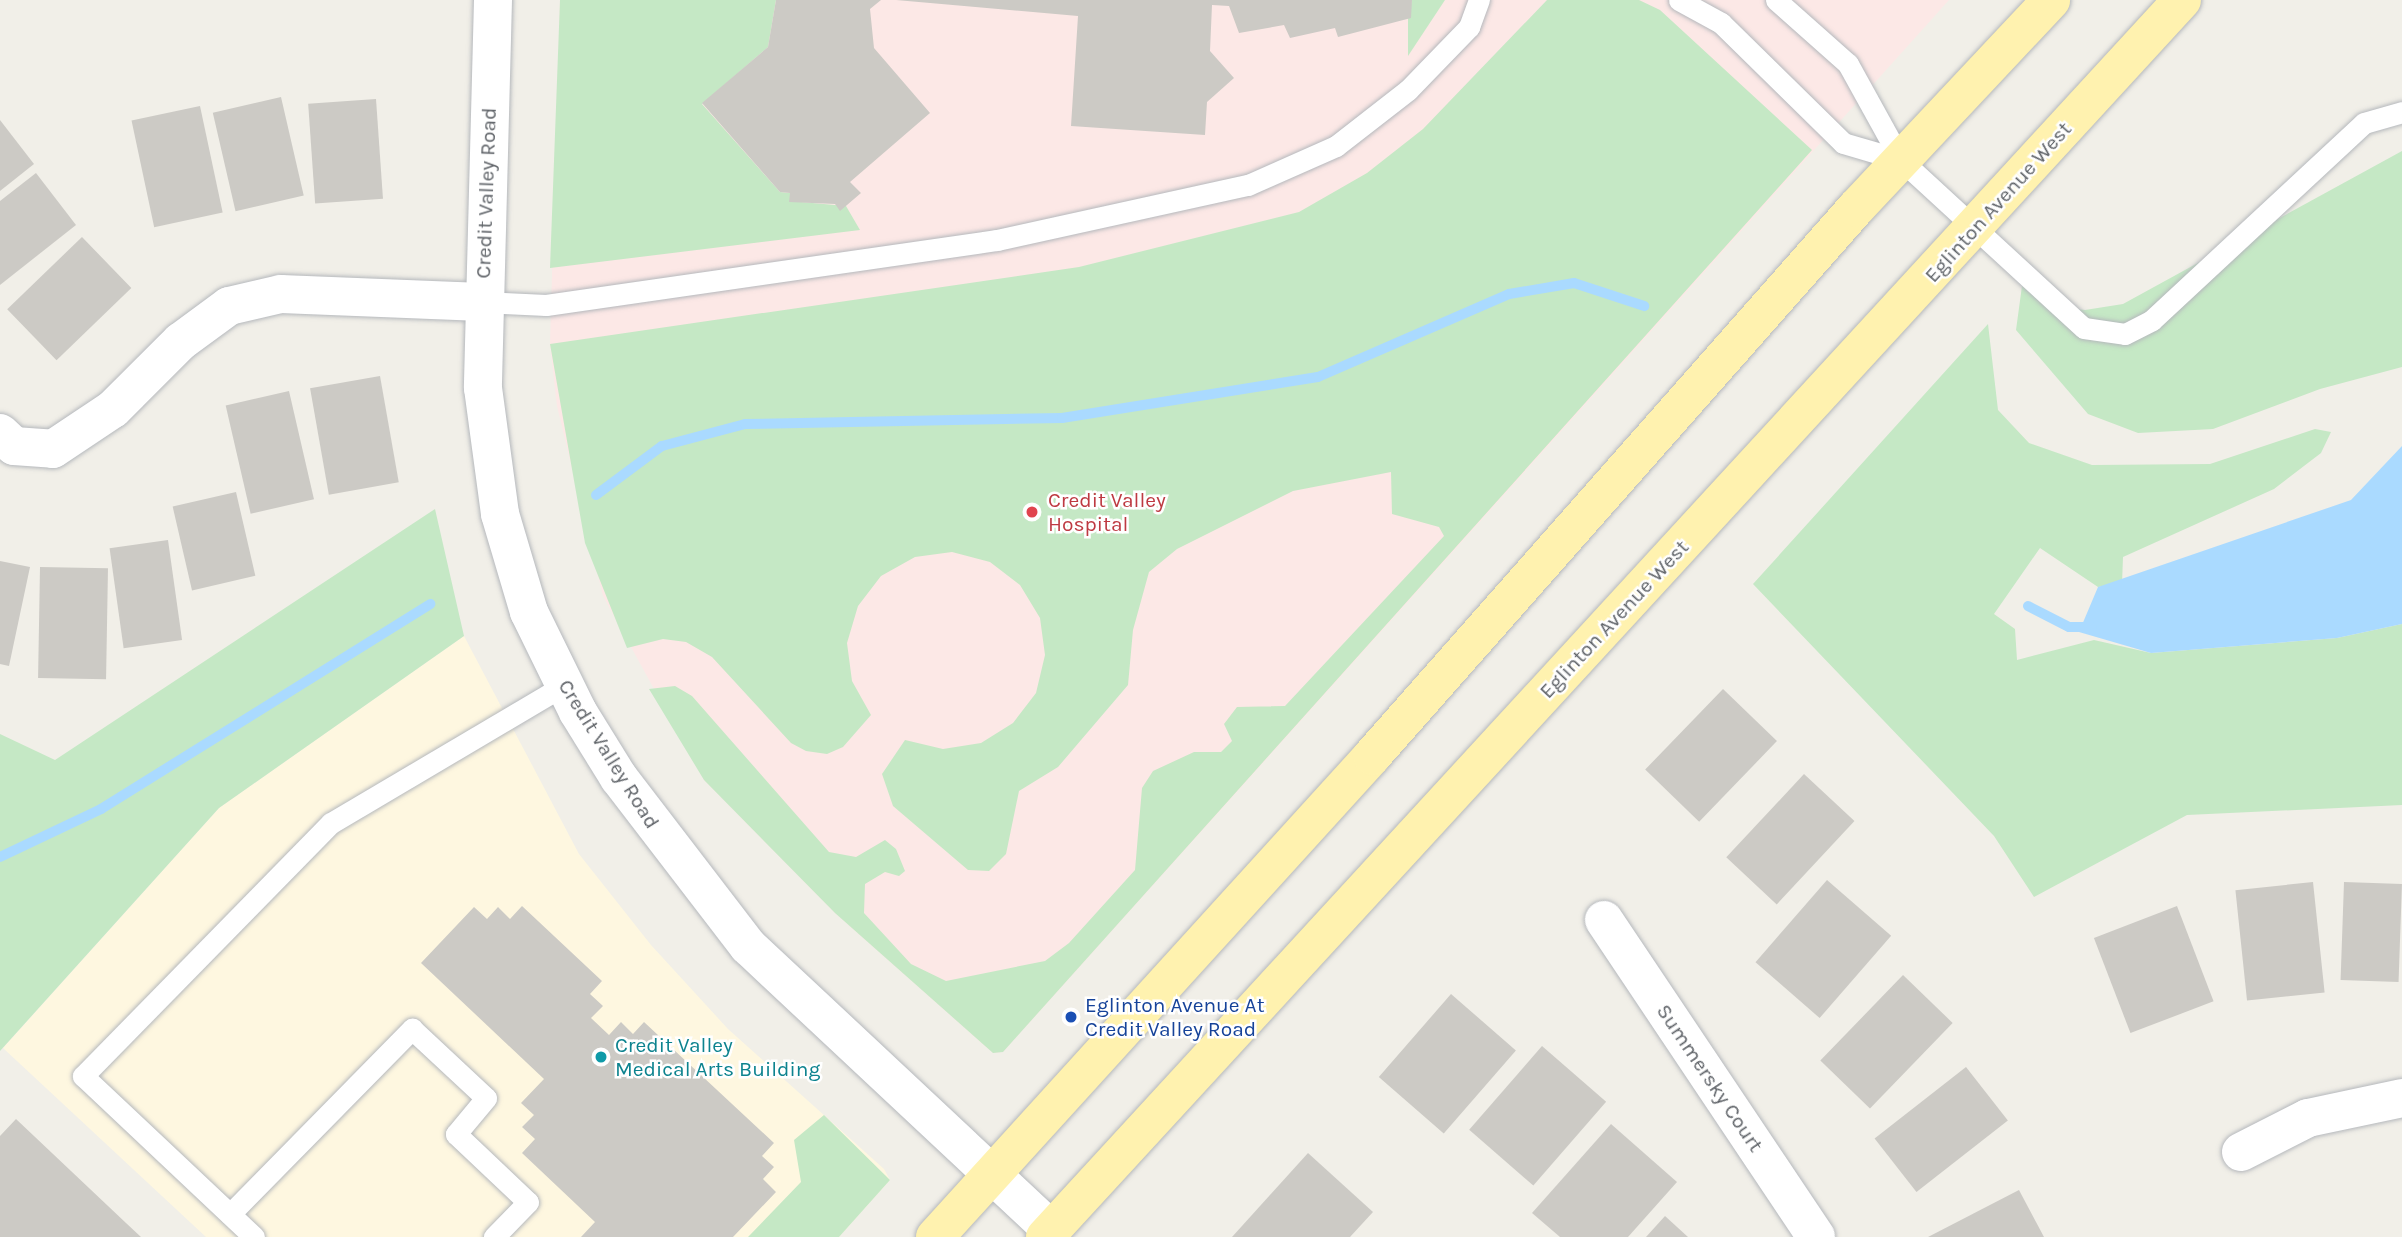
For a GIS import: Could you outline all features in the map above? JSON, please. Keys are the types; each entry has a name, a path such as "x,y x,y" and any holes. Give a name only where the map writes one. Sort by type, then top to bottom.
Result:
{"main road":[{"path":"935,1237 1901,160 2051,0"},
{"name":"Eglinton Avenue West","path":"1052,1235 2182,0"}],"street":[{"name":"Credit Valley Road","path":"493,0 482,302 483,388 500,514 529,612 564,685 619,778 748,946 1052,1235"},
{"path":"0,433 14,446 53,449 113,409 180,342 229,306 281,294 482,302"},
{"name":"Summersky Court","path":"1604,920 1816,1237"},
{"path":"2241,1152 2308,1118 2402,1098"}],"lane":[{"path":"482,302 546,305 984,242 1248,185 1336,146 1408,90 1469,27 1479,0"},
{"path":"1679,0 1721,23 1843,143 1901,160"},
{"path":"1776,0 1847,64 1901,160 1976,225 2084,328 2125,334 2152,320 2364,123 2402,112"},
{"path":"254,1237 83,1076 331,823 564,685"},
{"path":"230,1214 412,1029 486,1098 456,1134 528,1202 494,1237"}],"shaded area":[{"name":"Credit Valley Hospital","path":"560,0 1949,0 1003,1052 993,1053 835,913 704,780 603,596 557,406 550,344"},
{"path":"464,636 579,854 651,945 728,1029 884,1169 890,1180 839,1237 206,1237 3,1048 219,808"}],"green space":[{"path":"560,0 776,0 768,47 702,104 780,192 790,193 790,201 846,206 860,230 550,268"},
{"path":"1412,0 1445,0 1408,56 1408,18"},
{"path":"1547,0 1639,0 1660,10 1812,150 1003,1052 993,1053 835,913 704,780 649,689 675,686 692,696 829,852 856,857 885,840 896,849 905,871 899,876 885,872 865,884 864,913 911,964 946,981 1045,961 1069,943 1135,870 1142,788 1153,771 1194,752 1221,752 1232,741 1224,724 1237,707 1285,706 1444,536 1439,527 1392,514 1391,472 1293,491 1177,549 1149,572 1133,630 1128,685 1058,767 1019,791 1006,854 989,871 968,870 893,806 882,774 905,740 943,749 981,743 1013,723 1036,693 1045,655 1040,618 1020,585 990,562 952,552 915,557 881,576 858,606 847,643 852,681 871,715 843,747 827,754 806,751 791,743 712,657 686,642 663,639 627,648 585,543 550,344 1079,267 1299,212 1367,173 1423,129"},
{"path":"2402,151 2402,367 2320,389 2213,429 2138,433 2088,414 2016,330 2022,286 2050,306 2085,310 2123,304"},
{"path":"1988,324 1998,410 2029,443 2092,465 2210,464 2315,429 2331,432 2321,453 2274,489 2123,557 2122,584 2098,587 2040,548 1994,614 2015,629 2017,660 2094,640 2151,653 2337,638 2402,624 2402,805 2187,815 2034,897 1994,836 1753,584"},
{"path":"435,509 464,636 219,808 0,1051 0,734 55,760"},
{"path":"824,1115 890,1180 839,1237 748,1237 801,1182 794,1140"}],"water":[{"path":"2402,446 2402,624 2337,638 2151,653 2079,632 2098,587 2351,500"}],"building":[{"path":"776,0 881,0 870,9 874,48 930,113 850,182 861,193 840,211 835,204 789,202 790,193 780,192 702,103 768,47"},
{"path":"896,0 1412,0 1411,18 1338,37 1335,28 1290,38 1284,25 1239,33 1229,6 1212,5 1210,51 1234,78 1207,102 1205,135 1071,126 1078,16"},
{"path":"281,97 304,195 236,211 213,113"},
{"path":"376,99 383,199 315,203 308,104"},
{"path":"200,106 223,213 154,227 132,121"},
{"path":"0,120 34,164 0,191"},
{"path":"36,173 76,225 0,285 0,201"},
{"path":"82,237 131,288 57,360 7,309"},
{"path":"380,376 399,482 329,495 310,388"},
{"path":"289,391 314,499 251,514 226,406"},
{"path":"236,492 255,576 192,590 173,507"},
{"path":"168,540 182,640 124,648 110,548"},
{"path":"0,561 30,567 9,666 0,664"},
{"path":"40,567 108,568 106,679 38,678"},
{"path":"1723,689 1777,741 1699,822 1645,770"},
{"path":"1804,774 1854,821 1777,904 1726,857"},
{"path":"1827,880 1891,936 1820,1018 1755,962"},
{"path":"2313,882 2325,992 2247,1001 2235,890"},
{"path":"2344,882 2402,884 2399,982 2341,980"},
{"name":"Credit Valley Medical Arts Building","path":"522,906 602,981 590,994 603,1006 591,1018 609,1035 621,1022 633,1034 644,1022 774,1143 762,1156 774,1167 763,1179 776,1192 733,1237 581,1237 595,1222 522,1153 535,1139 522,1127 534,1115 521,1103 544,1079 421,963 474,907 487,919 498,907 510,919"},
{"path":"2177,906 2214,1001 2130,1033 2094,938"},
{"path":"1903,975 1953,1023 1870,1109 1820,1061"},
{"path":"1451,994 1516,1050 1444,1133 1379,1077"},
{"path":"1542,1046 1606,1102 1533,1186 1469,1130"},
{"path":"1966,1067 2008,1121 1916,1192 1875,1138"},
{"path":"16,1119 141,1237 0,1237 0,1136"},
{"path":"1611,1124 1677,1182 1628,1237 1560,1237 1532,1213"},
{"path":"1308,1153 1373,1212 1350,1237 1232,1237"},
{"path":"2019,1190 2044,1237 1928,1237"},
{"path":"1665,1216 1688,1237 1646,1237"}],"waterway":[{"path":"596,495 662,446 745,424 1062,418 1318,377 1509,294 1574,283 1644,306"},
{"path":"0,857 101,809 430,604"},
{"path":"2028,606 2069,627 2092,627"}],"place":[{"name":"Credit Valley Hospital","path":"1032,512"},
{"name":"Eglinton Avenue At Credit Valley Road","path":"1071,1017"},
{"name":"Credit Valley Medical Arts Building","path":"601,1057"}]}
